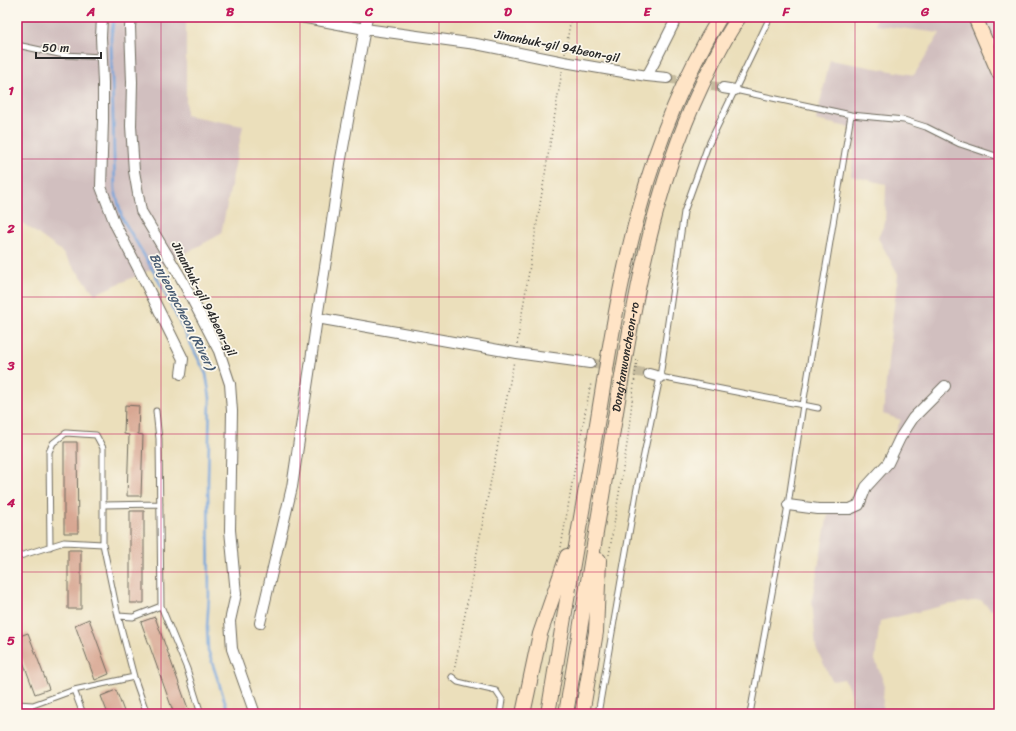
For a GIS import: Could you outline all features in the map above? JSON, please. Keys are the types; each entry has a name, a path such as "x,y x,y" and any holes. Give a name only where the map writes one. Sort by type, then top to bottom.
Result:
{"main road":[{"name":"Dongtanwoncheon-ro","path":"548,714 582,506 624,271 640,207 662,138 680,92 698,53 720,17"},
{"name":"Dongtanwoncheon-ro","path":"566,714 637,291 653,224 663,186 675,150 691,110 724,41 739,17"},
{"path":"974,17 999,73"},
{"path":"522,714 540,634 564,567 582,506"},
{"path":"582,714 596,632 600,508"}],"street":[{"path":"102,17 103,121 101,187 114,224 139,270 183,359 181,374"},
{"name":"Jinanbuk-gil 94beon-gil","path":"131,17 131,126 134,171 141,211 155,232 185,285 219,351 230,384 232,419 230,530 236,594 230,621 232,649 255,714"},
{"name":"Jinanbuk-gil 94beon-gil","path":"301,17 365,29 476,44 564,62 646,76 667,78"},
{"path":"260,622 292,487 340,164 367,17"},
{"path":"646,76 677,17"},
{"path":"723,88 735,90"},
{"path":"317,318 516,353 590,363"},
{"path":"650,374 660,377"},
{"path":"788,505 818,509 850,510 858,505 866,487 888,463 900,438 913,418 945,386"}],"lane":[{"path":"598,714 636,493 660,377 684,212 707,148 770,17"},
{"path":"984,38 999,43"},
{"path":"17,45 64,55 102,57"},
{"path":"735,90 851,115 904,120 926,127 960,144 999,157"},
{"path":"750,714 788,505 851,115"},
{"path":"660,377 818,408"},
{"path":"156,411 159,439 161,606 187,669 201,714"},
{"path":"50,547 49,452 53,443 66,433 96,434 103,448 103,544 118,616 134,677 147,714"},
{"path":"103,505 160,504"},
{"path":"17,556 64,542 103,544"},
{"path":"118,616 133,617 161,606"},
{"path":"17,704 33,705 74,690 134,677"},
{"path":"452,677 458,682 496,691 502,700 500,714"},
{"path":"74,690 82,714"}],"path":[{"path":"608,558 627,444 638,353"}],"shaded area":[{"path":"17,17 186,17 186,115 243,126 221,234 173,260 95,294 60,250 17,219"},
{"path":"876,17 999,17 999,607 991,610 981,600 946,605 880,621 875,660 884,683 882,714 853,714 851,693 844,679 832,681 816,648 812,599 829,509 861,503 901,420 883,414 898,274 878,238 885,222 886,184 851,176 857,129 816,120 830,60 914,75 940,33 875,25"}],"building":[{"path":"125,405 139,406 138,434 143,435 141,496 127,496 129,435 124,434"},
{"path":"64,442 77,442 78,533 64,533"},
{"path":"130,511 144,511 144,603 130,603"},
{"path":"68,550 81,550 81,609 68,609"},
{"path":"155,617 190,714 174,714 141,622"},
{"path":"89,619 109,674 95,680 75,625"},
{"path":"28,633 49,689 35,694 17,645 17,637"},
{"path":"116,690 125,714 108,714 101,696"}],"waterway":[{"name":"Banjeongcheon (River)","path":"114,17 111,37 115,190 122,218 154,272 206,374 210,398 208,479 208,650 229,714"}],"tunnel":[{"path":"667,78 723,88"},
{"path":"590,363 649,374"}]}
